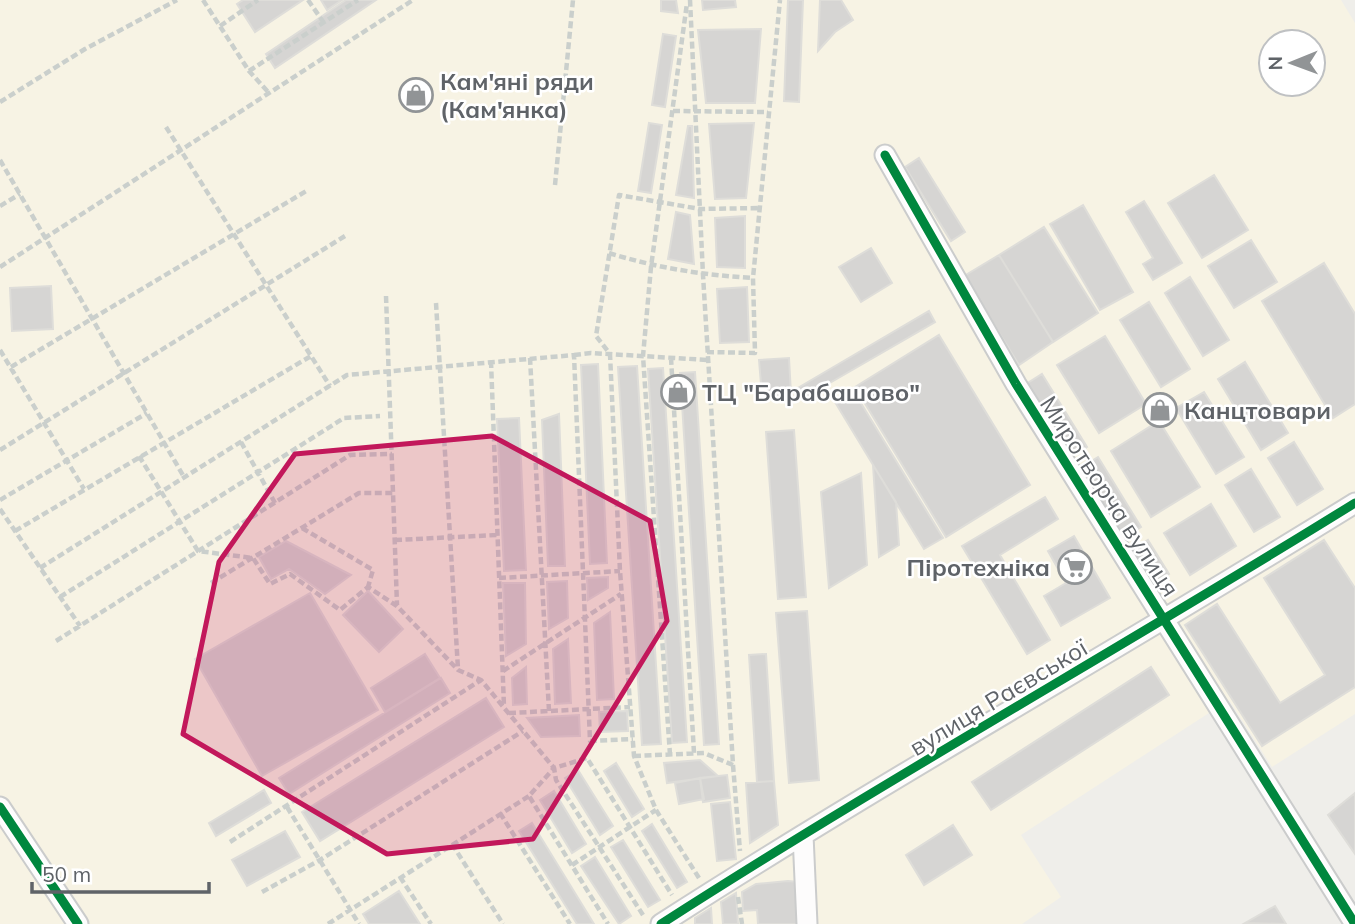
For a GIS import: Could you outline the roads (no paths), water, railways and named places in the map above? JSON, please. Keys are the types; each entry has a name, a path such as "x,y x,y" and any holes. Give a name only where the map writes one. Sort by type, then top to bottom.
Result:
{"street":[{"name":"Миротворча вулиця","path":"885,155 1016,384 1167,620 1355,924"},
{"name":"вулиця Раєвської","path":"661,924 709,893 739,880 803,835 1167,620 1355,503"},
{"path":"0,807 78,924"},
{"path":"803,835 807,924"}],"place":[{"name":"Кам'яні ряди (Кам'янка)","path":"416,95"},
{"name":"ТЦ \"Барабашово\"","path":"678,392"},
{"name":"Канцтовари","path":"1160,410"},
{"name":"Піротехніка","path":"1075,567"}]}
